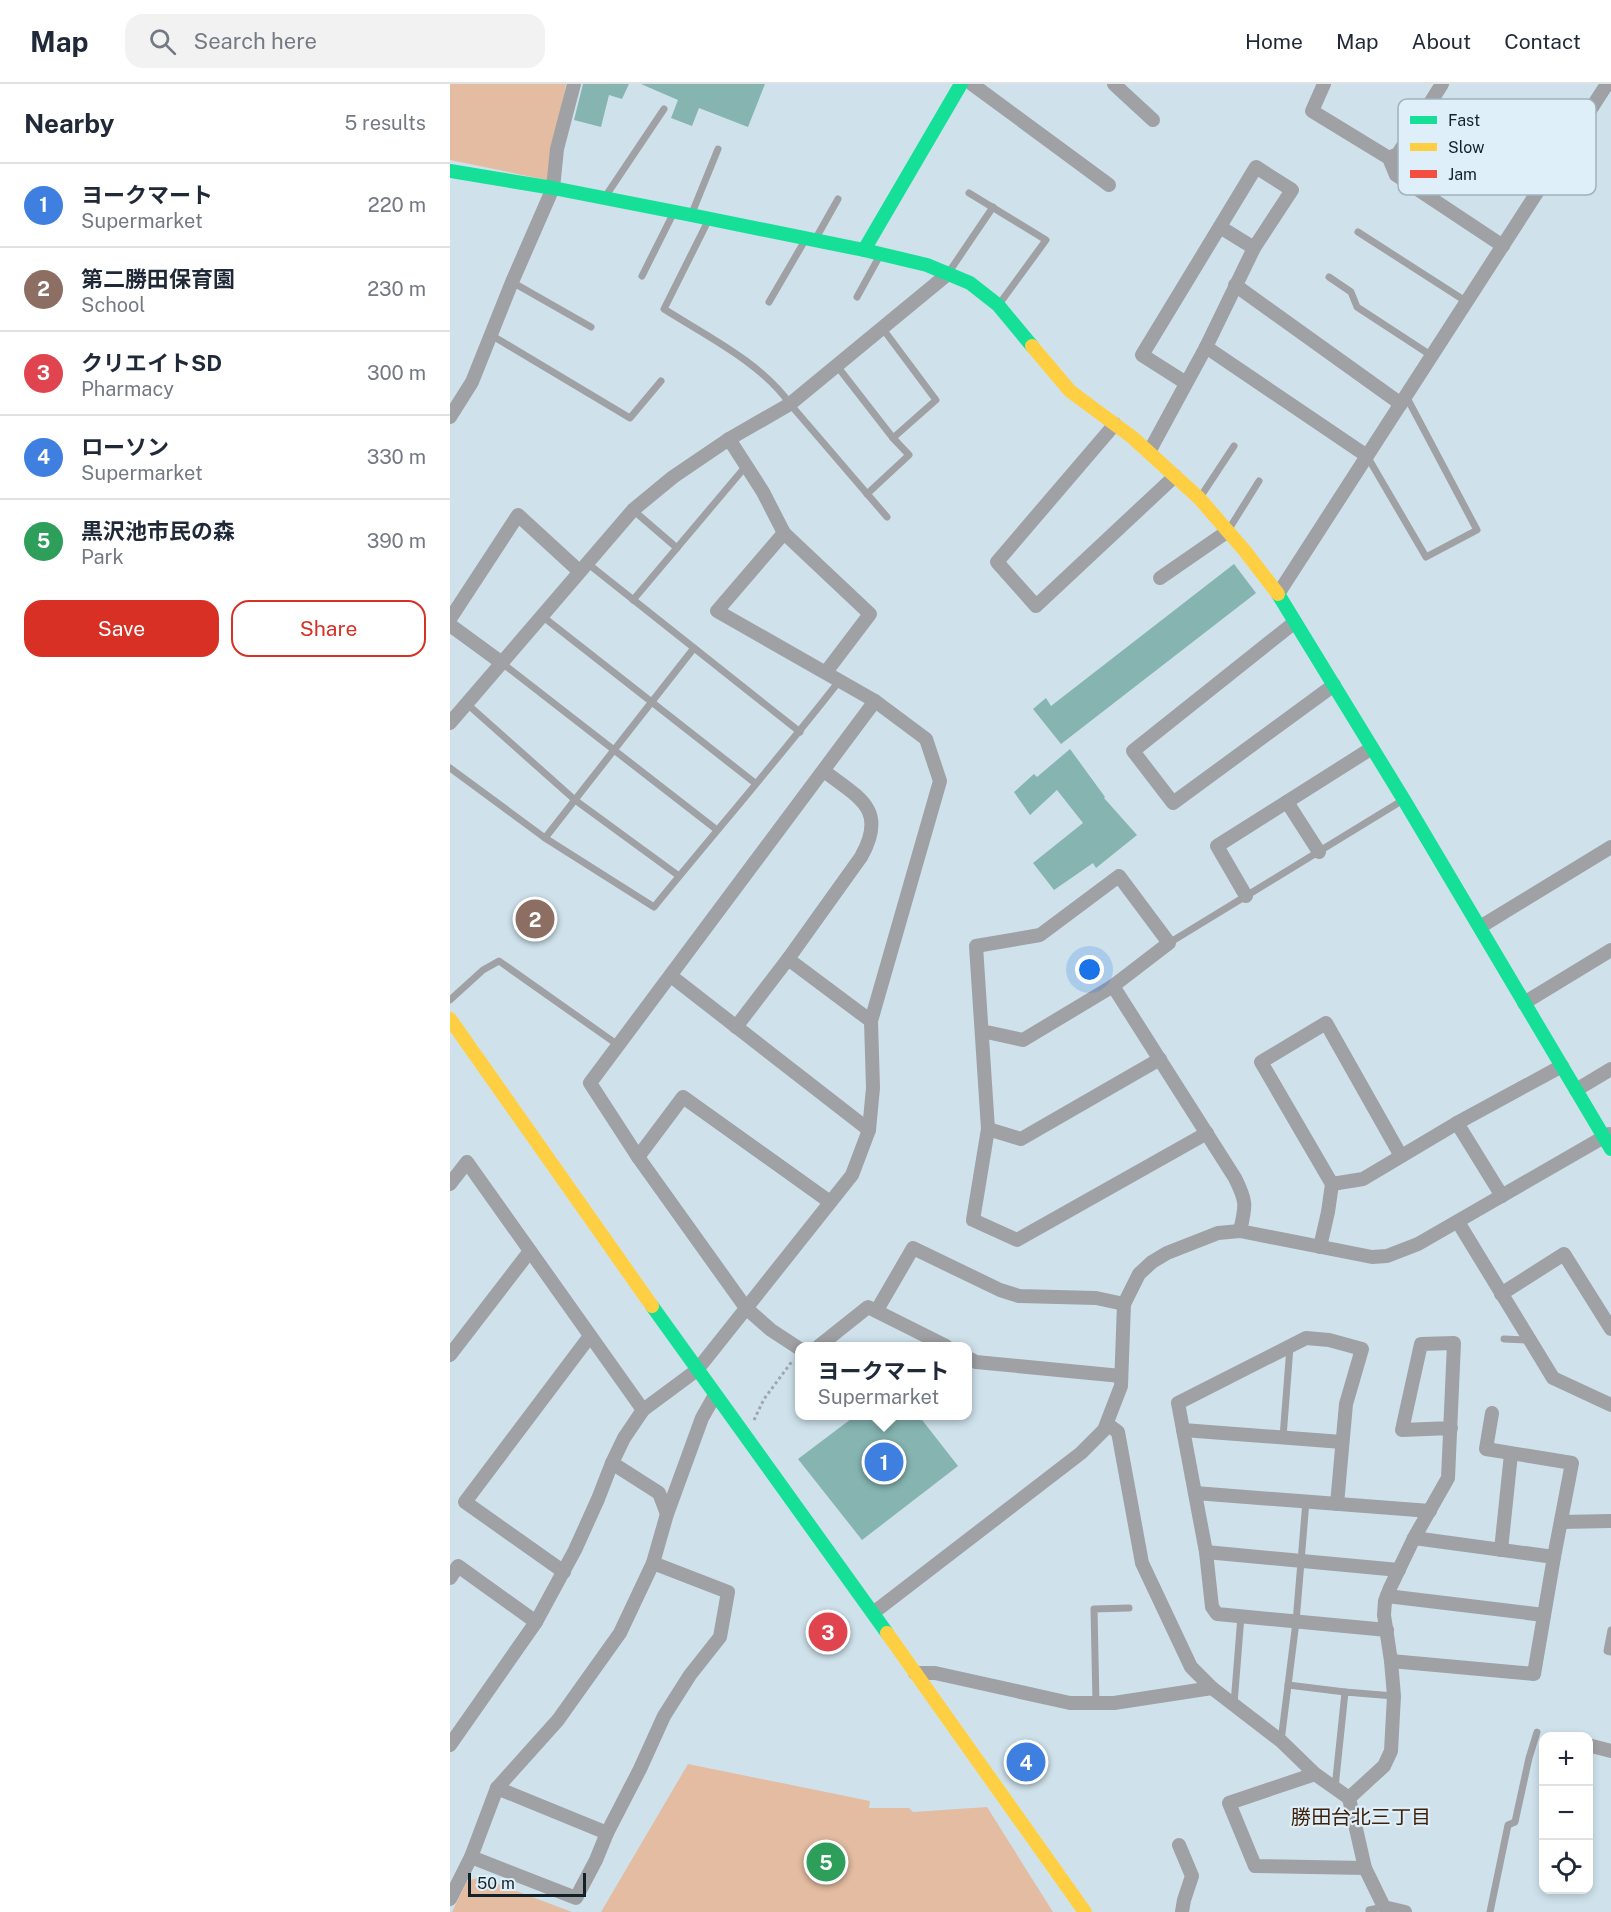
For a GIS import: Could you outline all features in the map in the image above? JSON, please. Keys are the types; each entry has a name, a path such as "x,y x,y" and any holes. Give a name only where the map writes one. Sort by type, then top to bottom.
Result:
{"street":[{"path":"450,417 472,382 553,188 557,149 574,84"},
{"path":"864,250 961,84"},
{"path":"972,84 1109,185"},
{"path":"1114,84 1153,120"},
{"path":"1324,84 1312,111 1389,158 1398,176"},
{"path":"1596,101 1607,84"},
{"path":"1389,158 1398,154"},
{"path":"1149,452 1206,347 1254,248 1292,190 1256,167 1142,355 1186,383"},
{"path":"450,171 691,215 927,265 970,284 998,305 1070,391 1149,452 1199,498 1278,594 1404,800 1576,1090 1609,1139 1418,1244 1387,1256 1372,1257 1240,1231 1218,1233 1167,1253 1139,1274 1124,1304 1121,1386 1104,1430 1081,1453 873,1613"},
{"path":"1426,195 1503,246"},
{"path":"1278,594 1536,195"},
{"path":"1220,227 1254,248"},
{"path":"450,723 633,510 673,477 729,439 790,404 949,273"},
{"path":"1235,285 1404,400"},
{"path":"1206,347 1367,456"},
{"path":"1115,424 997,562 1036,606 1175,476"},
{"path":"729,439 763,492 784,533 870,614 826,672"},
{"path":"450,619 518,514 583,567"},
{"path":"1160,578 1228,531"},
{"path":"450,1745 536,1622 564,1572 624,1438 643,1410 697,1370 852,1175 869,1130 873,1088 871,1021 940,781 926,739 875,701 717,611 784,533"},
{"path":"1294,622 1133,751 1173,803 1334,685"},
{"path":"450,625 502,663"},
{"path":"795,1353 746,1308 638,1157 590,1083 875,701"},
{"path":"1246,896 1217,846 1372,748"},
{"path":"736,1027 788,959 870,842 872,819 868,809 862,800 824,771"},
{"path":"1287,802 1319,852"},
{"path":"1480,927 1611,847"},
{"path":"982,1031 1023,1040 1113,986 1169,943 1119,876 1040,935 976,946 987,1130 973,1220 1017,1240 1207,1133"},
{"path":"1524,1002 1611,950"},
{"path":"788,959 871,1021"},
{"path":"671,976 869,1130"},
{"path":"1113,986 1245,1197 1245,1212 1240,1231"},
{"path":"450,1019 697,1370 1085,1912"},
{"path":"1320,1246 1332,1184 1261,1062 1326,1023 1401,1156"},
{"path":"987,1130 1021,1139 1160,1059"},
{"path":"1332,1184 1363,1179 1457,1122 1562,1066"},
{"path":"1576,1090 1611,1069"},
{"path":"638,1157 683,1096 830,1202"},
{"path":"1457,1122 1502,1196"},
{"path":"450,1184 467,1162 643,1410"},
{"path":"1458,1222 1553,1378 1611,1405"},
{"path":"877,1310 914,1248 1000,1290 1019,1296 1096,1298 1124,1304"},
{"path":"450,1355 530,1251"},
{"path":"1501,1294 1564,1254 1611,1329"},
{"path":"825,1342 868,1307 937,1342"},
{"path":"564,1572 465,1502 590,1336"},
{"path":"1337,1504 1346,1404 1362,1349 1306,1338 1178,1403 1206,1552 1212,1607 1217,1614 1387,1630"},
{"path":"1349,1798 1384,1766 1391,1751 1394,1696 1384,1615 1387,1596 1414,1538 1448,1478 1451,1428 1454,1343 1421,1344 1402,1430 1451,1428"},
{"path":"972,1360 1121,1376"},
{"path":"450,1899 471,1857 497,1788 558,1720 620,1633 653,1563 667,1514 702,1418 715,1395"},
{"path":"1391,1661 1534,1674 1572,1463 1486,1449 1492,1413"},
{"path":"1107,1424 1118,1432 1142,1563 1191,1667 1212,1688 1281,1741 1315,1774 1349,1798 1365,1868 1384,1907 1405,1912"},
{"path":"1183,1430 1342,1442"},
{"path":"1501,1550 1511,1454"},
{"path":"612,1463 659,1493 667,1514"},
{"path":"1195,1493 1430,1511"},
{"path":"1561,1522 1611,1521"},
{"path":"1414,1538 1554,1557"},
{"path":"1206,1552 1399,1570"},
{"path":"471,1857 576,1898 664,1716 690,1675 720,1637 728,1593 653,1563"},
{"path":"450,1578 459,1566 536,1622"},
{"path":"1387,1596 1544,1615"},
{"path":"915,1673 935,1672 1070,1703 1114,1702 1212,1688"},
{"path":"1593,1752 1611,1751"},
{"path":"1315,1774 1229,1803 1255,1866 1365,1868"},
{"path":"497,1788 607,1833"},
{"path":"1179,1845 1192,1876 1182,1912"}],"lane":[{"path":"604,199 664,109"},
{"path":"691,215 718,149"},
{"path":"969,193 1046,240 998,305"},
{"path":"769,302 838,199"},
{"path":"949,273 993,207"},
{"path":"642,276 673,212"},
{"path":"709,220 664,309 746,361 781,391 887,517"},
{"path":"1358,232 1467,302"},
{"path":"857,297 881,255"},
{"path":"1329,277 1351,292 1357,307 1432,356"},
{"path":"512,282 591,327"},
{"path":"883,328 936,400 893,438"},
{"path":"491,335 630,418 661,381"},
{"path":"837,366 909,455 867,494"},
{"path":"1367,456 1426,557 1477,530 1404,400"},
{"path":"1199,498 1234,446"},
{"path":"633,600 746,466"},
{"path":"1228,531 1259,481"},
{"path":"633,510 677,548"},
{"path":"583,567 633,600 800,732"},
{"path":"542,616 755,783"},
{"path":"545,838 694,648"},
{"path":"502,663 717,830"},
{"path":"450,768 545,838 654,907 755,783 800,732 840,680"},
{"path":"466,703 575,800 679,876"},
{"path":"1169,943 1404,800"},
{"path":"450,1000 483,970 499,962 618,1045"},
{"path":"1504,1340 1529,1340"},
{"path":"1283,1437 1290,1346"},
{"path":"1281,1741 1296,1622 1306,1501"},
{"path":"1096,1703 1094,1609 1129,1608"},
{"path":"1234,1704 1241,1616"},
{"path":"1611,1630 1607,1651 1611,1652"},
{"path":"1288,1685 1394,1696"},
{"path":"1335,1788 1345,1692"},
{"path":"1490,1912 1508,1825 1515,1822 1537,1732"},
{"path":"1369,1912 1369,1910 1384,1907"}],"path":[{"path":"746,1437 764,1399 795,1355"}],"shaded area":[{"path":"450,84 566,84 547,180 450,160"},
{"path":"688,1764 870,1801 869,1808 909,1808 913,1812 987,1807 1053,1912 601,1912"},
{"path":"480,1877 572,1912 452,1912 467,1881"}],"building":[{"path":"583,84 629,84 622,99 609,95 601,127 574,120"},
{"path":"641,84 765,84 748,127 699,108 692,126 671,118 678,100"},
{"path":"1234,564 1256,593 1061,744 1033,709 1046,698 1051,706"},
{"path":"1070,749 1104,798 1137,835 1096,868 1093,863 1054,890 1033,863 1083,823 1057,790 1030,815 1014,792 1034,774 1037,777"},
{"path":"850,1420 922,1420 958,1466 862,1540 798,1459"}],"traffic: fast":[{"path":"864,250 961,84"},
{"path":"450,171 691,215 927,265 970,283 998,305 1032,346"},
{"path":"1278,594 1404,800 1611,1149"},
{"path":"652,1306 887,1633"}],"traffic: slow":[{"path":"1032,346 1070,391 1132,437 1199,498 1245,551 1278,594"},
{"path":"450,1019 652,1306"},
{"path":"887,1633 1085,1912"}],"place":[{"name":"第二勝田保育園","path":"535,919"},
{"name":"ヨークマート","path":"884,1462"},
{"name":"クリエイトSD","path":"828,1632"},
{"name":"ローソン","path":"1026,1762"},
{"name":"黒沢池市民の森","path":"826,1862"}],"district":[{"name":"勝田台北三丁目","path":"1361,1817"}]}
